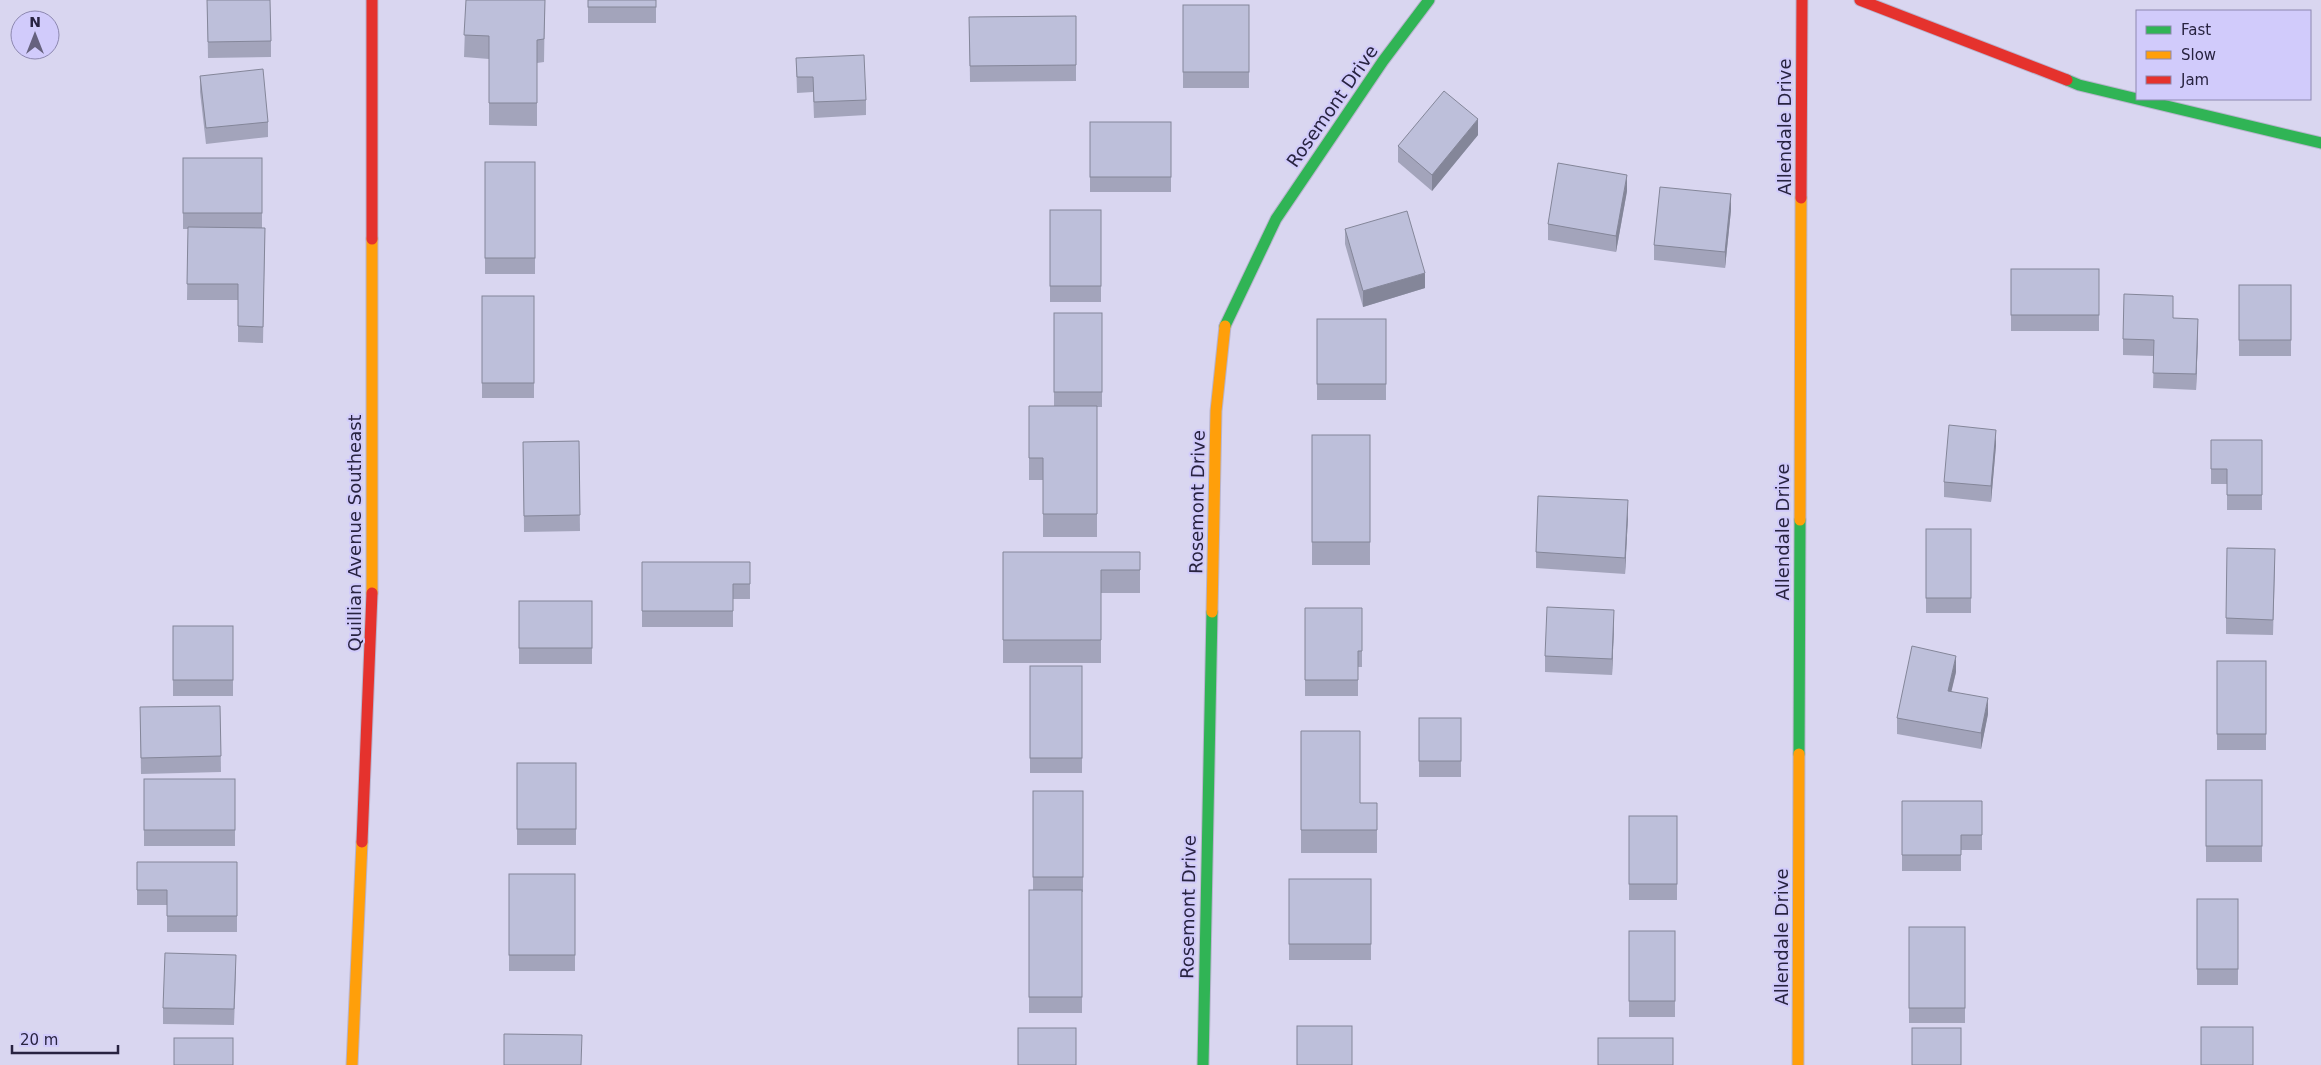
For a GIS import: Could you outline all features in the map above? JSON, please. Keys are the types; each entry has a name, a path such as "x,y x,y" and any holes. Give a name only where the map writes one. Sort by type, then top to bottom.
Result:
{"street":[{"name":"Quillian Avenue Southeast","path":"352,1065 372,628 372,0"},
{"name":"Rosemont Drive","path":"1203,1065 1216,411 1224,329 1276,219 1383,62 1429,0"},
{"name":"Allendale Drive","path":"1798,1065 1802,0"},
{"path":"1860,0 2079,85 2136,99"},
{"path":"2142,100 2321,143"}],"building":[{"path":"207,0 270,0 271,41 208,42"},
{"path":"466,0 545,0 544,39 537,40 537,103 489,103 489,36 464,35"},
{"path":"588,0 656,0 656,7 588,7"},
{"path":"1183,5 1249,5 1249,72 1183,72"},
{"path":"1076,16 1076,65 970,66 969,17"},
{"path":"864,55 866,100 814,102 813,77 797,77 796,58"},
{"path":"263,69 268,122 206,128 200,76"},
{"path":"1444,91 1478,119 1432,175 1398,146"},
{"path":"1090,122 1171,122 1171,177 1090,177"},
{"path":"183,158 262,158 262,213 183,213"},
{"path":"485,162 535,162 535,258 485,258"},
{"path":"1558,163 1627,175 1616,236 1548,224"},
{"path":"1660,187 1731,194 1725,252 1654,245"},
{"path":"1050,210 1101,210 1101,286 1050,286"},
{"path":"1407,211 1425,273 1363,291 1345,229"},
{"path":"188,227 265,228 263,327 238,326 238,284 187,284"},
{"path":"2011,269 2099,269 2099,315 2011,315"},
{"path":"2239,285 2291,285 2291,340 2239,340"},
{"path":"2124,294 2173,296 2173,318 2198,319 2196,374 2153,373 2154,340 2123,339"},
{"path":"482,296 534,296 534,383 482,383"},
{"path":"1054,313 1102,313 1102,392 1054,392"},
{"path":"1317,319 1386,319 1386,384 1317,384"},
{"path":"1029,406 1097,406 1097,514 1043,514 1043,458 1029,458"},
{"path":"1949,425 1996,430 1991,486 1944,482"},
{"path":"1312,435 1370,435 1370,542 1312,542"},
{"path":"2211,440 2262,440 2262,495 2227,495 2227,469 2211,469"},
{"path":"579,441 580,515 524,516 523,442"},
{"path":"1538,496 1628,500 1625,558 1536,552"},
{"path":"1926,529 1971,529 1971,598 1926,598"},
{"path":"2227,548 2275,549 2273,620 2226,618"},
{"path":"1003,552 1140,552 1140,570 1101,570 1101,640 1003,640"},
{"path":"642,562 750,562 750,584 733,584 733,611 642,611"},
{"path":"519,601 592,601 592,648 519,648"},
{"path":"1547,607 1614,610 1612,659 1545,656"},
{"path":"1305,608 1362,608 1362,651 1358,651 1358,680 1305,680"},
{"path":"173,626 233,626 233,680 173,680"},
{"path":"1912,646 1956,656 1948,691 1988,698 1981,733 1897,718"},
{"path":"2217,661 2266,661 2266,734 2217,734"},
{"path":"1030,666 1082,666 1082,758 1030,758"},
{"path":"220,706 221,756 141,758 140,707"},
{"path":"1419,718 1461,718 1461,761 1419,761"},
{"path":"1301,731 1360,731 1360,803 1377,803 1377,830 1301,830"},
{"path":"517,763 576,763 576,829 517,829"},
{"path":"144,779 235,779 235,830 144,830"},
{"path":"2206,780 2262,780 2262,846 2206,846"},
{"path":"1033,791 1083,791 1083,877 1033,877"},
{"path":"1902,801 1982,801 1982,835 1961,835 1961,855 1902,855"},
{"path":"1629,816 1677,816 1677,884 1629,884"},
{"path":"137,862 237,862 237,916 167,916 167,890 137,890"},
{"path":"509,874 575,874 575,955 509,955"},
{"path":"1289,879 1371,879 1371,944 1289,944"},
{"path":"1029,890 1082,890 1082,997 1029,997"},
{"path":"2197,899 2238,899 2238,969 2197,969"},
{"path":"1909,927 1965,927 1965,1008 1909,1008"},
{"path":"1629,931 1675,931 1675,1001 1629,1001"},
{"path":"165,953 236,955 234,1009 163,1008"},
{"path":"1297,1026 1352,1026 1352,1065 1297,1065"},
{"path":"2201,1027 2253,1027 2253,1065 2201,1065"},
{"path":"1018,1028 1076,1028 1076,1065 1018,1065"},
{"path":"1912,1028 1961,1028 1961,1065 1912,1065"},
{"path":"504,1034 582,1035 581,1065 504,1065"},
{"path":"174,1038 233,1038 233,1065 174,1065"},
{"path":"1598,1038 1673,1038 1673,1065 1598,1065"}],"traffic: fast":[{"path":"1225,326 1276,219 1383,61 1429,0"},
{"path":"2067,80 2079,85 2136,99"},
{"path":"2142,100 2321,143"},
{"path":"1799,754 1800,520"},
{"path":"1203,1065 1212,612"}],"traffic: slow":[{"path":"1800,520 1801,198"},
{"path":"372,239 372,593"},
{"path":"1212,612 1216,411 1225,326"},
{"path":"1798,1065 1799,754"},
{"path":"352,1065 362,842"}],"traffic: jam":[{"path":"372,0 372,239"},
{"path":"1801,198 1802,0"},
{"path":"1860,0 2067,80"},
{"path":"362,842 372,593"}]}
